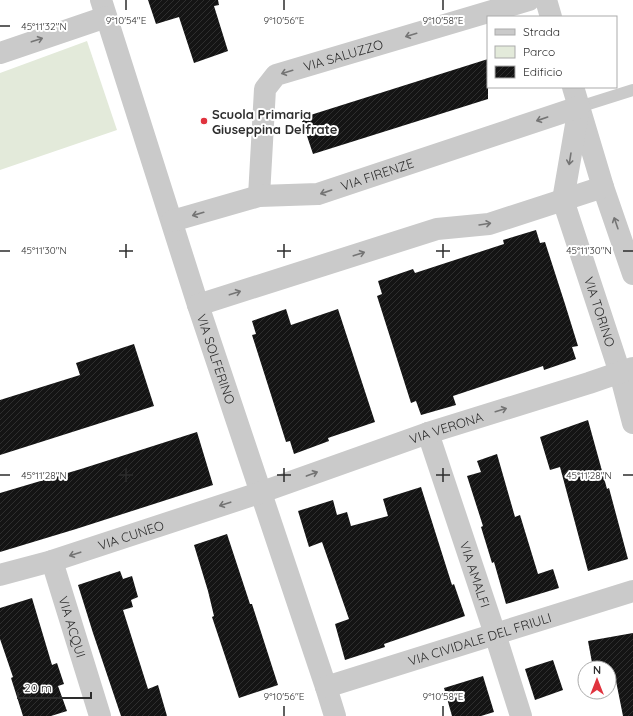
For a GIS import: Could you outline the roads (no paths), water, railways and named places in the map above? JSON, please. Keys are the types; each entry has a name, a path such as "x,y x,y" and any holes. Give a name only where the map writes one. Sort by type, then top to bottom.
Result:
{"street":[{"name":"VIA SALUZZO","path":"259,196 265,89 276,75 529,0"},
{"path":"546,0 551,16"},
{"path":"0,53 103,9"},
{"name":"VIA SOLFERINO","path":"103,9 198,305 262,492 335,716"},
{"name":"VIA FIRENZE","path":"172,222 259,196 318,194 576,97"},
{"path":"576,97 633,274"},
{"name":"VIA TORINO","path":"576,97 563,200 626,371 633,423"},
{"path":"198,305 437,229 489,224 604,187"},
{"name":"VIA VERONA","path":"262,492 428,433 626,371"},
{"name":"VIA AMALFI","path":"428,433 521,716"},
{"name":"VIA CUNEO","path":"0,575 52,561 262,492"},
{"name":"VIA ACQUI","path":"52,561 100,716"},
{"name":"VIA CIVIDALE DEL FRIULI","path":"326,687 633,591"}],"lane":[{"path":"576,97 633,90"}],"place":[{"name":"Scuola Primaria Giuseppina Delfrate","path":"204,121"}]}
